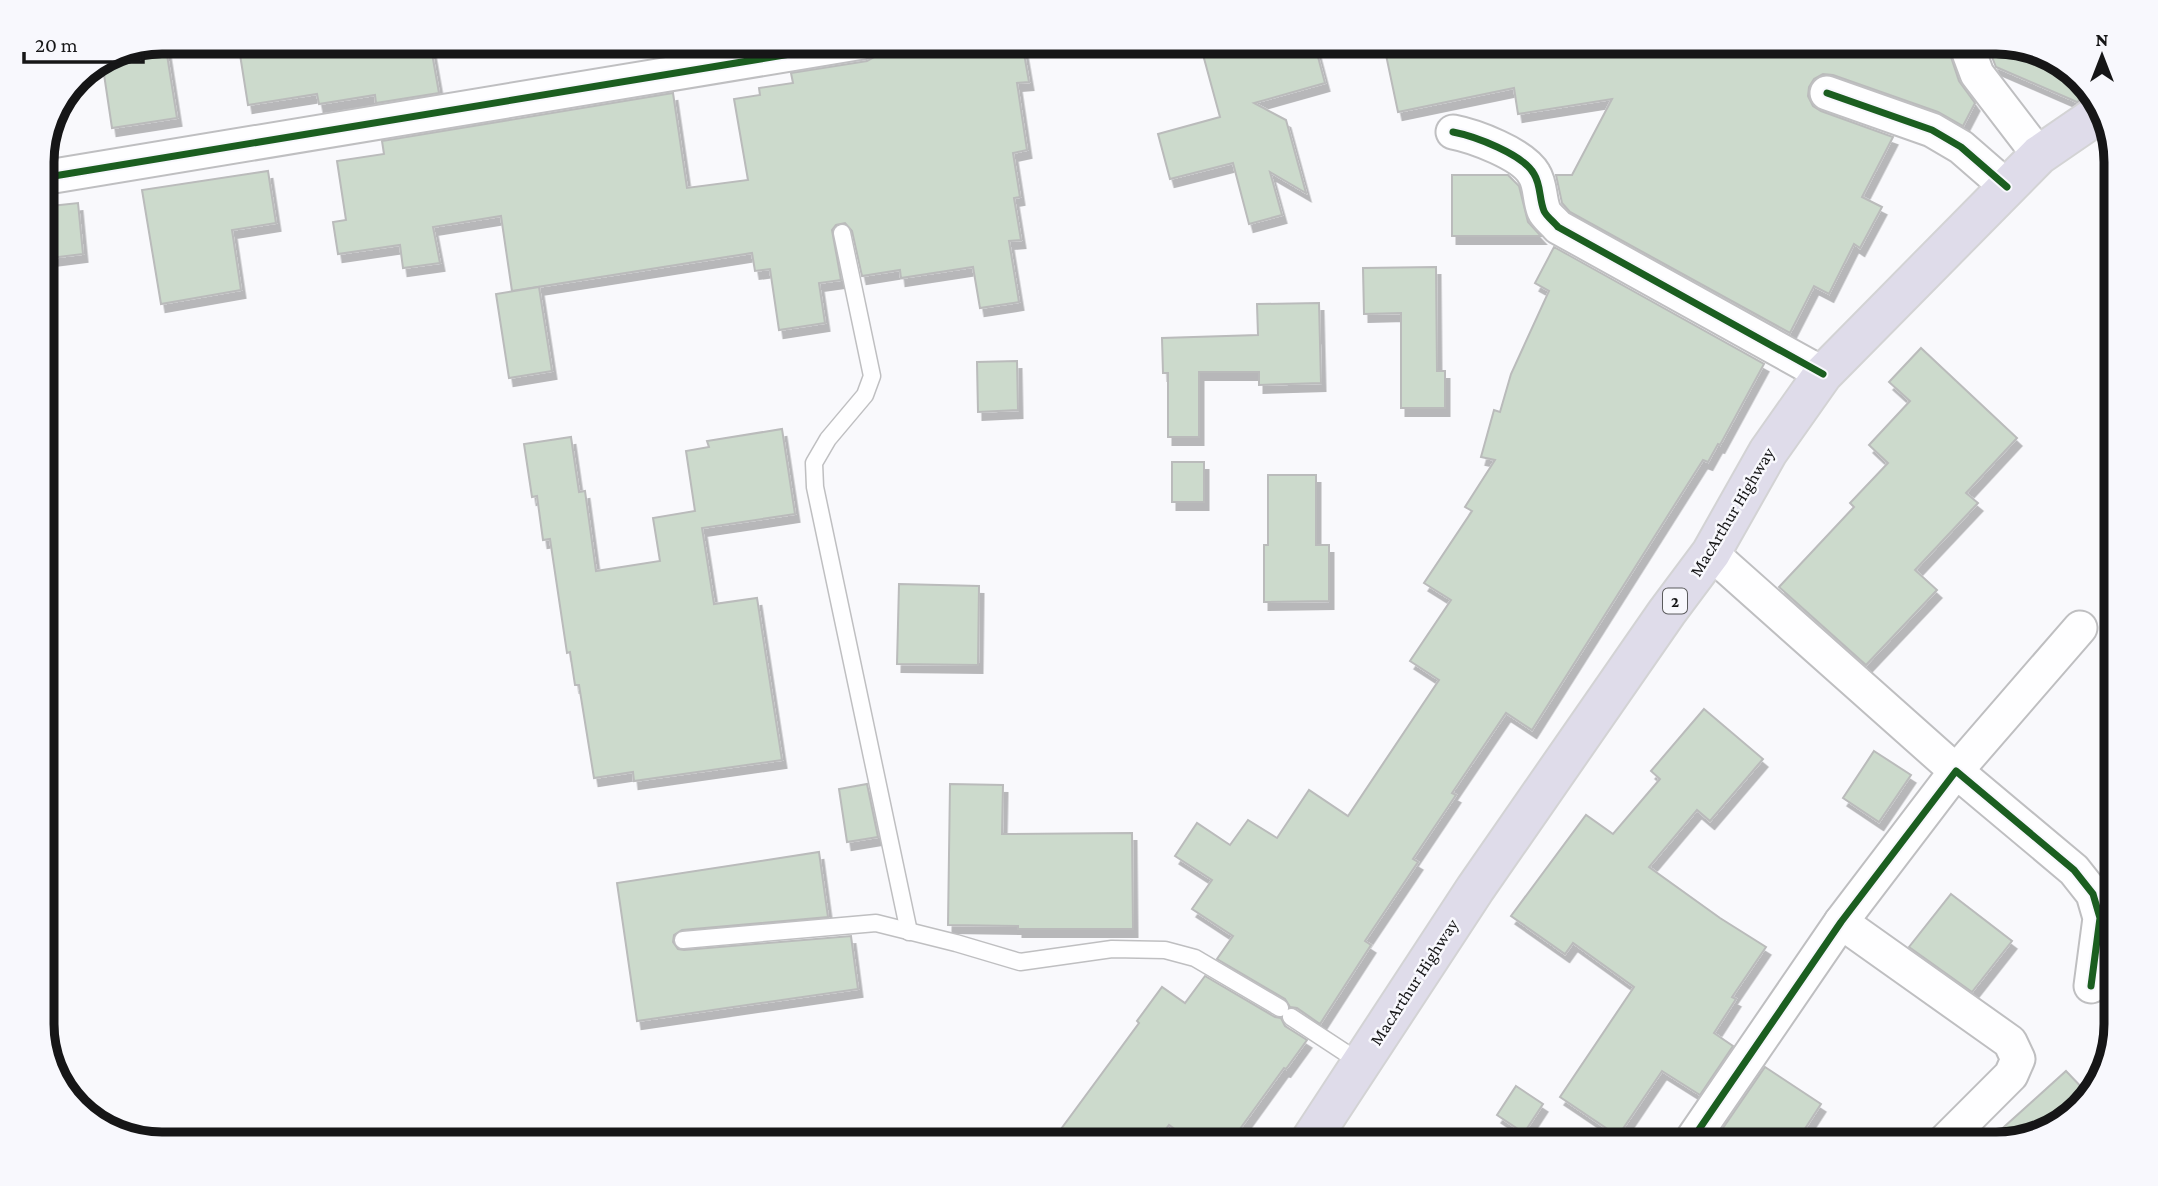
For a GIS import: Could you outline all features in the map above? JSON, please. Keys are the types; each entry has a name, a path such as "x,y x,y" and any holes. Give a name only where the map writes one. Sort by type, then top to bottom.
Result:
{"highway":[{"name":"MacArthur Highway","path":"1316,1132 1475,889 1711,553 1768,452 1823,374 2039,155 2094,117"}],"street":[{"path":"54,176 728,54"},
{"path":"1970,54 1977,74 2039,155"},
{"path":"1827,93 1932,130 1961,147 2007,187"},
{"path":"1453,132 1471,135 1517,158 1534,172 1544,211 1558,227 1823,374"},
{"path":"1711,553 1956,771 2074,870 2093,894 2100,918 2091,986"},
{"path":"1697,1132 1841,922 1956,771 2080,628"},
{"path":"1841,922 2010,1042 2018,1059 2011,1075 1954,1132"}],"lane":[{"path":"842,233 873,376 865,395 828,439 814,463 815,488 909,932"},
{"path":"682,940 876,923 1020,962 1112,949 1165,950 1195,958 1286,1012 1361,1063"}],"building":[{"path":"167,54 177,118 112,128 104,71 141,56"},
{"path":"240,54 432,54 439,93 376,103 375,95 319,104 317,94 248,105"},
{"path":"1024,54 1029,82 1017,83 1027,150 1013,153 1020,197 1014,198 1021,240 1009,241 1019,302 980,308 973,267 901,278 900,270 862,276 852,231 845,223 836,225 832,230 841,280 819,283 825,323 779,330 770,269 755,271 752,253 512,291 501,216 433,227 440,263 403,268 400,245 338,254 333,222 346,220 337,161 384,154 382,141 673,93 687,188 748,180 734,99 760,95 759,88 793,83 791,73 867,61 876,56"},
{"path":"1203,54 1317,54 1325,83 1254,103 1286,120 1306,193 1270,172 1282,215 1249,224 1233,163 1170,179 1158,134 1220,117"},
{"path":"1950,54 1959,81 1975,103 1963,126 1938,112 1833,75 1823,74 1814,79 1808,96 1813,106 1893,137 1862,197 1882,207 1860,248 1854,244 1829,294 1814,286 1790,333 1570,212 1562,203 1556,175 1572,175 1612,99 1518,114 1514,88 1398,112 1386,55"},
{"path":"1991,54 2017,56 2044,65 2067,81 2067,91 2077,91 2083,98 2077,102 1996,67"},
{"path":"268,171 276,223 232,230 241,290 161,304 142,190"},
{"path":"1452,175 1508,175 1519,186 1528,222 1541,236 1452,236"},
{"path":"78,203 83,254 54,258 54,206"},
{"path":"1554,247 1764,364 1720,445 1718,444 1708,462 1703,460 1532,730 1506,713 1452,793 1456,795 1413,859 1418,862 1365,941 1371,945 1320,1024 1297,1008 1290,1007 1285,999 1217,959 1233,936 1192,909 1212,880 1175,856 1197,823 1230,845 1248,820 1277,838 1309,790 1348,816 1439,680 1410,661 1451,600 1424,583 1472,511 1465,507 1495,460 1481,457 1494,410 1500,412 1511,374 1549,291 1535,283"},
{"path":"1436,267 1437,371 1445,371 1445,408 1401,408 1401,313 1364,314 1363,268"},
{"path":"539,287 552,371 509,378 496,294"},
{"path":"1319,303 1321,383 1259,385 1259,372 1199,372 1199,437 1168,437 1168,373 1163,373 1162,338 1258,335 1257,304"},
{"path":"1921,348 2017,438 1966,493 1978,503 1915,570 1937,590 1866,665 1779,587 1854,507 1850,503 1888,463 1869,445 1910,401 1889,382"},
{"path":"1017,361 1018,410 978,412 977,362"},
{"path":"782,429 795,514 702,528 714,604 757,598 782,760 634,781 633,772 594,778 579,685 575,685 570,652 567,653 550,539 543,540 537,496 532,497 524,444 571,437 579,492 585,491 596,571 660,561 653,518 695,511 686,451 709,447 707,441"},
{"path":"1172,462 1204,462 1204,502 1172,502"},
{"path":"1268,475 1316,475 1316,545 1329,545 1329,601 1264,602 1264,545 1268,545"},
{"path":"899,584 979,586 978,665 897,664"},
{"path":"1704,709 1763,759 1710,821 1697,810 1649,867 1766,947 1732,997 1736,999 1714,1033 1733,1046 1700,1095 1662,1071 1621,1132 1612,1132 1560,1097 1634,987 1573,943 1565,954 1511,916 1586,815 1613,834 1660,779 1651,771"},
{"path":"1874,751 1911,775 1879,822 1843,798"},
{"path":"867,784 878,837 847,842 839,789"},
{"path":"950,784 1003,785 1002,834 1132,833 1133,929 1018,929 1018,926 948,925"},
{"path":"819,852 828,917 682,930 674,935 673,942 678,949 684,950 851,936 858,989 637,1021 617,883"},
{"path":"1951,894 2012,941 1972,992 1909,947"},
{"path":"1205,976 1281,1018 1285,1026 1307,1040 1238,1132 1179,1132 1169,1125 1164,1132 1059,1132 1139,1023 1137,1021 1162,987 1185,1003"},
{"path":"1765,1067 1821,1104 1803,1132 1720,1132"},
{"path":"2066,1071 2083,1088 2062,1109 2037,1124 1999,1132"},
{"path":"1516,1086 1543,1104 1525,1132 1497,1115"}],"cycle path":[{"path":"54,176 791,54"},
{"path":"1827,93 1932,130 1961,147 2007,187"},
{"path":"1453,132 1497,147 1528,167 1536,178 1544,211 1558,227 1823,374"},
{"path":"1697,1132 1841,922 1956,771 2074,870 2093,894 2100,918 2091,986"}]}
